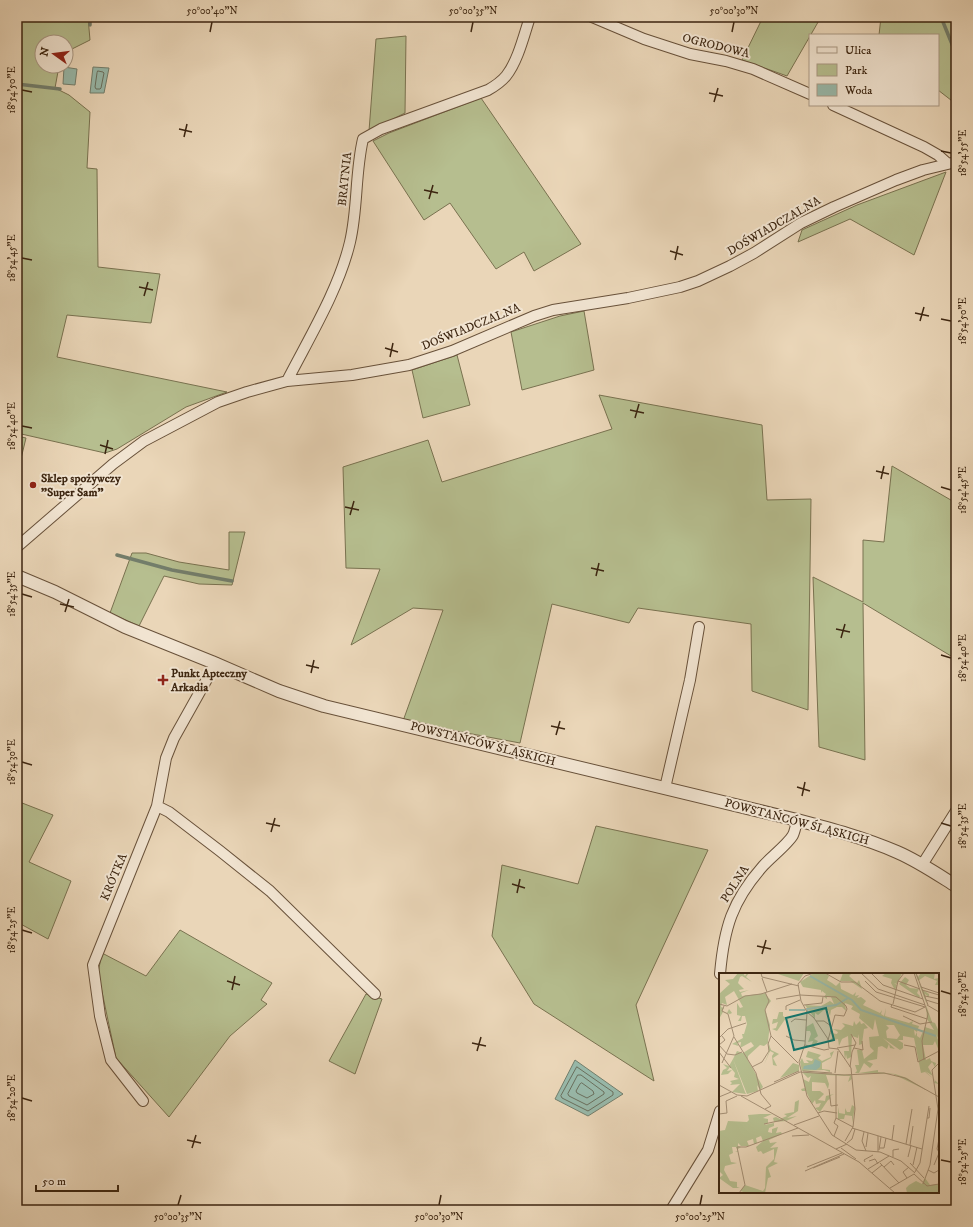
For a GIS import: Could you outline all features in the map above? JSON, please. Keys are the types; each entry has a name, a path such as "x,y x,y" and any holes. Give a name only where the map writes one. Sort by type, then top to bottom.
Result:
{"street":[{"name":"BRATNIA","path":"287,381 322,314 344,263 354,222 360,154 364,139 381,129 488,90 499,83 513,65 530,17"},
{"name":"OGRODOWA","path":"592,17 644,39 690,54 726,61 753,69 809,94"},
{"path":"835,106 924,147 952,162"},
{"name":"DOŚWIADCZALNA","path":"17,546 108,468 144,441 218,402 287,381 359,374 409,365 452,351 534,316 553,310 628,298 680,287 698,281 730,266 754,253 800,223 827,210 896,180 923,170 952,162"},
{"name":"POWSTAŃCÓW ŚLĄSKICH","path":"17,576 55,592 125,627 216,663 279,691 324,706 797,820 862,839 898,852 956,886"},
{"path":"665,788 690,680 699,627"},
{"name":"KRÓTKA","path":"143,1101 111,1060 100,1016 93,965 157,806 166,758 174,738 216,663"},
{"path":"157,806 169,812 270,891 375,994"},
{"path":"922,865 956,811"},
{"name":"POLNA","path":"720,973 722,951 730,915 744,889 763,866 793,835 797,820"},
{"path":"671,1210 708,1150 719,1114"}],"green space":[{"path":"17,17 88,17 90,40 74,48 74,34 34,34 34,74 58,74 55,88 69,95 90,112 87,168 97,169 98,267 160,274 151,323 67,315 57,357 227,392 186,407 117,449 105,453 17,433"},
{"path":"763,17 821,17 811,34 809,34 809,38 787,76 742,60"},
{"path":"881,17 956,17 956,104 939,91 939,34 879,34"},
{"path":"406,36 405,113 369,131 376,39"},
{"path":"481,98 581,244 534,271 524,252 496,269 450,203 424,220 373,141 389,133"},
{"path":"946,172 914,255 850,219 798,242 802,230 857,205"},
{"path":"584,311 594,370 522,390 511,332 560,316"},
{"path":"457,355 470,405 423,418 412,370"},
{"path":"599,395 762,425 767,500 811,499 808,710 752,691 751,624 638,608 629,623 552,604 520,743 403,721 443,610 413,608 351,645 380,569 346,568 343,467 428,440 442,482 612,429"},
{"path":"17,436 26,438 17,475"},
{"path":"892,466 956,503 956,659 863,603 865,760 819,747 813,577 863,602 863,540 884,542"},
{"path":"229,532 245,532 232,585 199,584 164,576 139,626 110,613 132,553 146,553 179,562 229,570"},
{"path":"17,801 53,815 29,862 71,881 48,939 17,922"},
{"path":"596,826 708,850 636,1005 654,1081 534,1004 492,936 502,865 578,884"},
{"path":"180,930 272,983 261,1000 267,1004 230,1036 169,1117 116,1058 98,973 102,953 146,976"},
{"path":"366,994 382,999 355,1074 329,1061"}],"water":[{"path":"93,67 109,68 104,93 90,93"},
{"path":"74,69 77,69 75,85 63,84 64,74 74,74"},
{"path":"575,1060 623,1094 588,1116 555,1099"}],"waterway":[{"path":"90,17 90,25"},
{"path":"941,17 956,54"},
{"path":"17,84 60,89"},
{"path":"117,555 172,570 232,581"}],"place":[{"name":"Sklep spożywczy \"Super Sam\"","path":"33,485"},
{"name":"Punkt Apteczny Arkadia","path":"163,680"}]}
